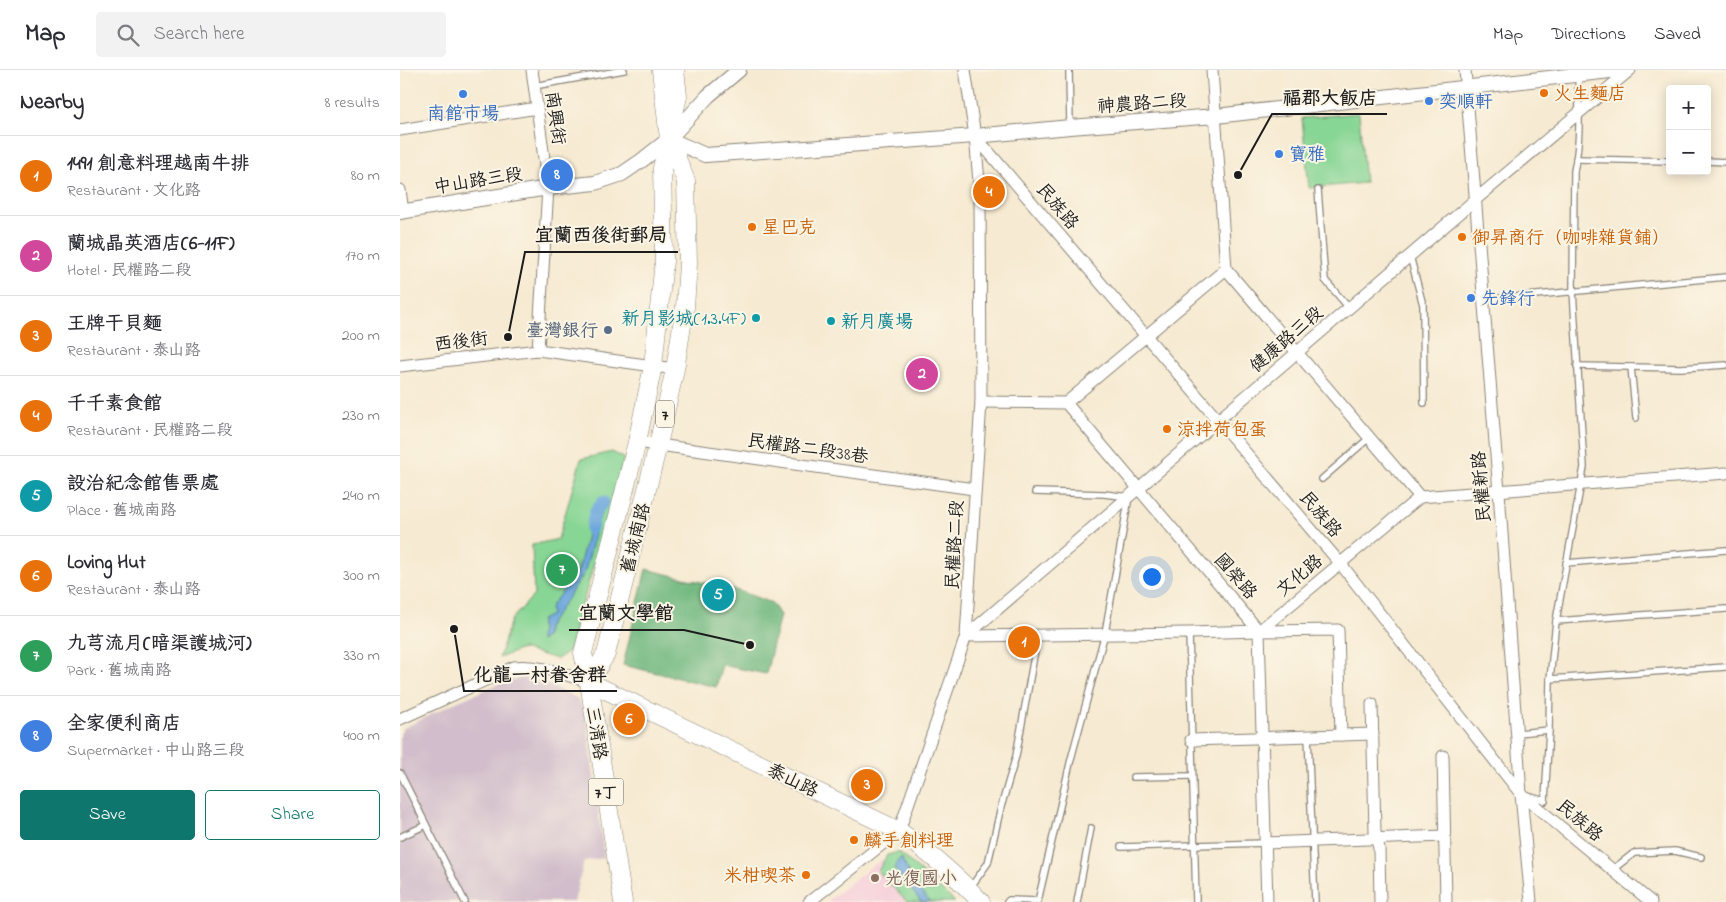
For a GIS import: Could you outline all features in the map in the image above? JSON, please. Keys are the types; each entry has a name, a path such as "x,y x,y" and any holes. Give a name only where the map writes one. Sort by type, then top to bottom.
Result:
{"main road":[{"name":"舊城南路","path":"589,682 606,654 658,445 675,369 684,307 688,264 686,181 669,139 661,70"},
{"name":"舊城南路","path":"589,682 583,653 637,442 653,366 664,261 662,168 678,96 675,70"},
{"name":"泰山路","path":"589,682 899,831 930,854 976,896"},
{"name":"三清路","path":"589,682 623,902"}],"street":[{"name":"南興街","path":"532,70 548,188 538,350"},
{"name":"中山路三段","path":"401,212 548,188 595,183 622,174 669,139 708,96 739,70"},
{"name":"民權路二段","path":"899,831 966,636 981,402 980,193 975,136 965,70"},
{"path":"1212,70 1226,269 1420,497 1726,473"},
{"name":"民權新路","path":"1465,70 1531,902"},
{"name":"神農路二段","path":"669,139 705,155 975,136 1216,116 1577,72 1619,70"},
{"name":"健康路三段","path":"966,636 1475,200 1630,70"},
{"path":"400,130 537,108"},
{"name":"民族路","path":"975,136 1340,563 1521,794 1651,902"},
{"path":"400,190 401,212"},
{"path":"981,402 1066,403 1226,269"},
{"name":"西後街","path":"400,366 538,350 675,369"},
{"name":"國榮路","path":"1066,403 1259,631"},
{"name":"民權路二段38巷","path":"637,442 974,489"},
{"name":"文化路","path":"1259,631 1420,497"},
{"path":"966,636 1338,630 1341,735"},
{"path":"1259,631 1267,902"},
{"path":"400,720 514,667 527,665 589,682"},
{"path":"1372,704 1375,832 1379,848 1380,902"},
{"path":"1191,740 1373,734"},
{"path":"1443,756 1446,902"},
{"path":"809,902 899,831"},
{"path":"1266,843 1444,836"}],"lane":[{"path":"534,86 624,70"},
{"path":"1070,70 1070,127"},
{"path":"1521,794 1545,801 1550,679 1556,621 1584,468 1573,292 1574,171 1579,114 1577,72"},
{"path":"1576,159 1666,161"},
{"path":"1711,162 1726,162"},
{"path":"1318,190 1325,280 1349,308"},
{"path":"1410,256 1423,305 1424,403"},
{"path":"1483,300 1726,278"},
{"path":"1577,366 1680,368 1726,365"},
{"path":"1631,367 1636,418"},
{"path":"1322,479 1369,438"},
{"path":"1006,902 1009,900 1040,901 1071,759 1105,633 1129,497 1104,494 1035,492"},
{"path":"1566,563 1726,550"},
{"path":"1556,621 1726,609"},
{"path":"1189,633 1196,902"},
{"path":"976,896 988,863 1001,807 1016,756 1038,634"},
{"path":"1550,679 1726,667"},
{"path":"1517,733 1549,730"},
{"path":"1308,736 1315,902"},
{"path":"400,773 464,902"},
{"path":"1133,777 1192,776"},
{"path":"400,837 426,825"},
{"path":"1077,902 1091,828"},
{"path":"1121,847 1266,843"},
{"path":"1612,870 1634,853 1676,851 1701,857"}],"shaded area":[{"path":"524,678 544,683 577,698 586,714 604,858 584,861 574,902 400,902 400,734 404,728 452,704 505,681"},
{"name":"光復國小","path":"882,859 904,896 910,902 826,902"}],"green space":[{"path":"1359,113 1365,183 1309,188 1302,118"},
{"path":"612,452 624,458 570,648 567,653 557,659 522,649 499,658 511,620 534,595 532,545 558,539 581,459"},
{"path":"646,569 739,591 772,603 780,615 766,674 722,665 716,687 623,665"},
{"path":"899,852 955,902 907,902 878,871 887,855"}],"water":[{"path":"602,509 584,574 547,628 547,636 540,641 541,620 551,615 550,607 578,571 592,515"},
{"path":"901,857 914,884 930,902 921,902 894,868"}],"waterway":[{"path":"591,529 595,512 603,502"}],"place":[{"name":"火生麵店","path":"1544,93"},
{"name":"南館市場","path":"463,94"},
{"name":"奕順軒","path":"1429,101"},
{"name":"寶雅","path":"1279,154"},
{"name":"全家便利商店","path":"557,175"},
{"name":"福郡大飯店","path":"1238,175"},
{"name":"千千素食館","path":"989,192"},
{"name":"星巴克","path":"752,227"},
{"name":"御昇商行（咖啡雜貨鋪）","path":"1462,237"},
{"name":"先鋒行","path":"1471,298"},
{"name":"新月影城(1.3.4F)","path":"756,318"},
{"name":"新月廣場","path":"831,321"},
{"name":"臺灣銀行","path":"608,330"},
{"name":"宜蘭西後街郵局","path":"508,337"},
{"name":"蘭城晶英酒店(6-11F)","path":"922,374"},
{"name":"涼拌荷包蛋","path":"1167,429"},
{"name":"九芎流月(暗渠護城河)","path":"562,570"},
{"name":"設治紀念館售票處","path":"718,595"},
{"name":"化龍一村眷舍群","path":"454,629"},
{"name":"1491 創意料理越南牛排","path":"1024,642"},
{"name":"宜蘭文學館","path":"750,645"},
{"name":"Loving Hut","path":"629,719"},
{"name":"王牌干貝麵","path":"867,785"},
{"name":"麟手創料理","path":"854,840"},
{"name":"米柑喫茶","path":"806,875"},
{"name":"光復國小","path":"875,878"}]}
